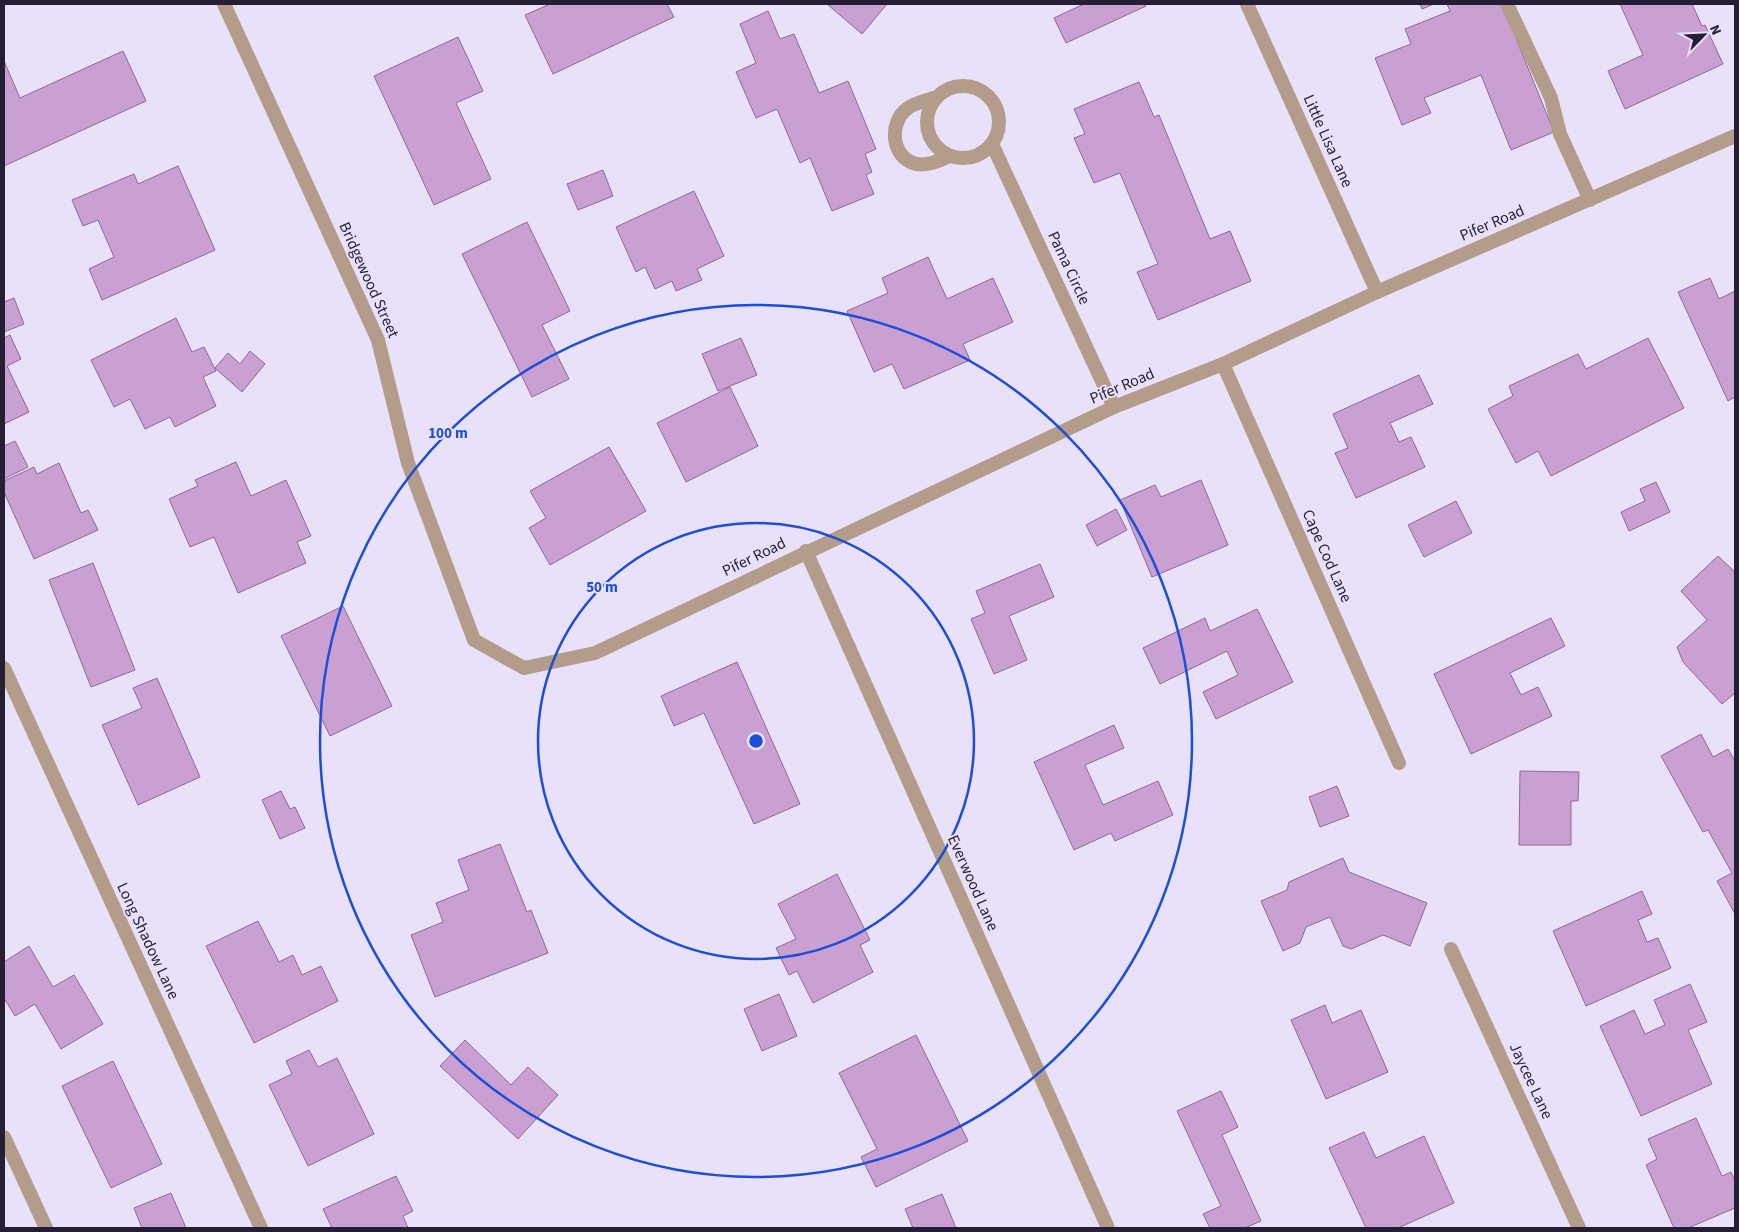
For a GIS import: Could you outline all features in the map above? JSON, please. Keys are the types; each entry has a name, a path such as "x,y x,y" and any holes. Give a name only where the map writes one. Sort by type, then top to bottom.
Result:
{"street":[{"name":"Bridgewood Street","path":"224,4 378,340 408,463 474,640 524,668"},
{"name":"Little Lisa Lane","path":"1247,4 1377,292"},
{"path":"1508,4 1550,98 1560,134 1590,200"},
{"path":"937,97 928,113 928,131 936,146 950,156 973,157 984,152 992,144 997,133 997,110 992,100 982,92 971,87 959,86 907,109 900,118 895,131 896,148 904,159 917,164 930,164 950,156"},
{"name":"Pifer Road","path":"524,668 595,653 806,551 1114,407 1223,364 1377,292 1735,136"},
{"name":"Pama Circle","path":"992,144 1114,407"},
{"name":"Cape Cod Lane","path":"1223,364 1399,763"},
{"name":"Everwood Lane","path":"806,551 1108,1228"},
{"name":"Long Shadow Lane","path":"4,668 261,1228"},
{"name":"Jaycee Lane","path":"1451,949 1579,1228"},
{"path":"4,1137 46,1228"}],"building":[{"path":"550,4 667,4 674,17 553,74 525,15"},
{"path":"827,4 887,4 862,34"},
{"path":"1084,4 1145,4 1146,6 1066,43 1054,18"},
{"path":"1420,4 1434,4 1422,9"},
{"path":"1447,4 1502,4 1554,132 1511,150 1481,75 1424,98 1431,113 1402,125 1375,58 1411,44 1405,29 1450,11"},
{"path":"1620,4 1692,4 1702,26 1705,25 1723,64 1625,109 1608,71 1643,55"},
{"path":"768,11 780,39 794,34 819,93 848,81 876,149 865,154 872,172 866,175 874,194 832,211 810,158 800,163 777,109 756,118 736,72 756,63 740,24"},
{"path":"458,37 483,91 456,103 491,179 434,205 374,76"},
{"path":"123,51 146,101 4,166 4,61 20,98"},
{"path":"1139,82 1154,117 1159,115 1210,239 1230,231 1251,281 1158,320 1137,272 1158,264 1120,173 1094,183 1074,138 1085,134 1074,109"},
{"path":"178,166 215,250 102,300 89,269 114,257 98,220 83,226 72,200 134,174 138,184"},
{"path":"603,170 613,196 578,210 567,184"},
{"path":"694,191 724,256 697,269 702,280 676,291 672,281 655,289 645,267 636,272 616,227"},
{"path":"527,222 570,311 542,325 569,379 532,397 462,254"},
{"path":"928,257 947,299 993,278 1013,322 963,344 970,360 904,389 892,364 874,372 847,311 888,293 882,278"},
{"path":"1710,278 1719,299 1735,291 1735,397 1728,401 1678,292"},
{"path":"14,298 24,324 4,332 4,302"},
{"path":"176,318 192,352 204,347 216,371 203,377 216,406 175,427 170,417 145,429 130,399 114,407 91,360"},
{"path":"10,335 21,359 7,366 29,412 4,424 4,338"},
{"path":"741,338 757,375 718,391 702,354"},
{"path":"1648,338 1684,408 1551,476 1538,451 1516,463 1488,409 1513,396 1509,386 1578,354 1586,369"},
{"path":"250,351 265,364 242,392 215,368 228,353 240,364"},
{"path":"1419,375 1433,404 1390,423 1399,442 1411,437 1425,467 1356,498 1335,453 1348,448 1333,414"},
{"path":"730,387 758,446 686,482 657,423"},
{"path":"15,441 28,467 4,479 4,446"},
{"path":"609,447 646,511 550,565 529,528 546,518 530,491"},
{"path":"236,462 251,496 286,480 311,536 297,542 306,563 238,593 214,537 190,547 169,499 198,486 195,480"},
{"path":"59,463 81,513 88,510 98,530 34,559 4,492 4,481 34,467 37,474"},
{"path":"1201,480 1228,545 1152,577 1120,500 1155,485 1161,497"},
{"path":"1656,482 1670,512 1629,531 1621,512 1645,501 1640,489"},
{"path":"1456,501 1472,533 1424,557 1408,525"},
{"path":"1116,509 1127,530 1097,546 1086,525"},
{"path":"1718,556 1735,572 1735,693 1722,704 1683,662 1677,647 1707,620 1681,591"},
{"path":"93,563 135,670 91,687 49,580"},
{"path":"1040,564 1054,597 1009,616 1027,660 994,674 971,619 985,613 976,591"},
{"path":"343,606 392,706 330,736 281,636"},
{"path":"1257,609 1293,682 1216,719 1203,692 1238,675 1227,651 1160,684 1143,648 1205,618 1210,631"},
{"path":"1551,618 1565,646 1510,673 1521,695 1538,687 1552,716 1471,754 1434,674"},
{"path":"737,662 800,804 754,824 704,713 674,726 661,696"},
{"path":"157,678 200,777 138,805 102,725 142,708 133,688"},
{"path":"1114,725 1124,748 1085,765 1103,805 1158,781 1173,815 1115,841 1111,833 1074,850 1034,762"},
{"path":"1701,734 1713,757 1728,749 1735,761 1735,914 1717,881 1732,873 1708,830 1703,832 1661,756"},
{"path":"1520,771 1579,772 1578,801 1571,801 1571,845 1519,845"},
{"path":"1337,786 1349,816 1320,827 1309,797"},
{"path":"281,791 290,809 295,807 305,828 280,839 262,800"},
{"path":"500,844 527,912 531,910 548,953 435,997 411,935 443,922 436,903 469,890 458,860"},
{"path":"1343,858 1349,872 1427,903 1410,946 1383,935 1351,949 1343,946 1330,917 1306,927 1300,943 1283,951 1261,901 1287,890 1289,882"},
{"path":"837,874 870,940 860,945 873,972 813,1003 797,971 789,975 776,948 796,939 778,904"},
{"path":"1642,891 1652,914 1638,920 1647,942 1658,938 1671,968 1586,1006 1553,931"},
{"path":"258,921 279,962 293,955 302,975 321,966 338,1001 254,1043 206,946"},
{"path":"29,946 53,987 74,975 103,1024 61,1049 35,1004 15,1016 4,998 4,962"},
{"path":"1690,984 1707,1022 1688,1030 1712,1084 1641,1116 1600,1026 1634,1010 1645,1034 1665,1025 1654,1000"},
{"path":"779,994 797,1036 762,1051 744,1009"},
{"path":"1325,1005 1332,1023 1361,1010 1388,1072 1326,1099 1291,1020"},
{"path":"916,1035 968,1141 876,1187 861,1157 877,1149 839,1073"},
{"path":"465,1040 511,1085 528,1067 558,1095 518,1139 440,1066"},
{"path":"309,1050 318,1067 337,1058 374,1134 308,1166 269,1085 292,1074 286,1061"},
{"path":"113,1061 162,1164 111,1188 62,1086"},
{"path":"1221,1091 1238,1127 1222,1135 1261,1221 1245,1228 1210,1228 1203,1214 1221,1206 1177,1111"},
{"path":"1696,1118 1722,1176 1731,1172 1735,1181 1735,1208 1688,1228 1674,1228 1646,1165 1657,1159 1648,1139"},
{"path":"1364,1132 1376,1158 1424,1136 1454,1203 1398,1228 1366,1228 1329,1148"},
{"path":"396,1176 413,1211 403,1216 408,1228 332,1228 323,1209"},
{"path":"171,1193 186,1228 142,1228 134,1208"},
{"path":"942,1194 956,1228 913,1228 905,1209"}]}
